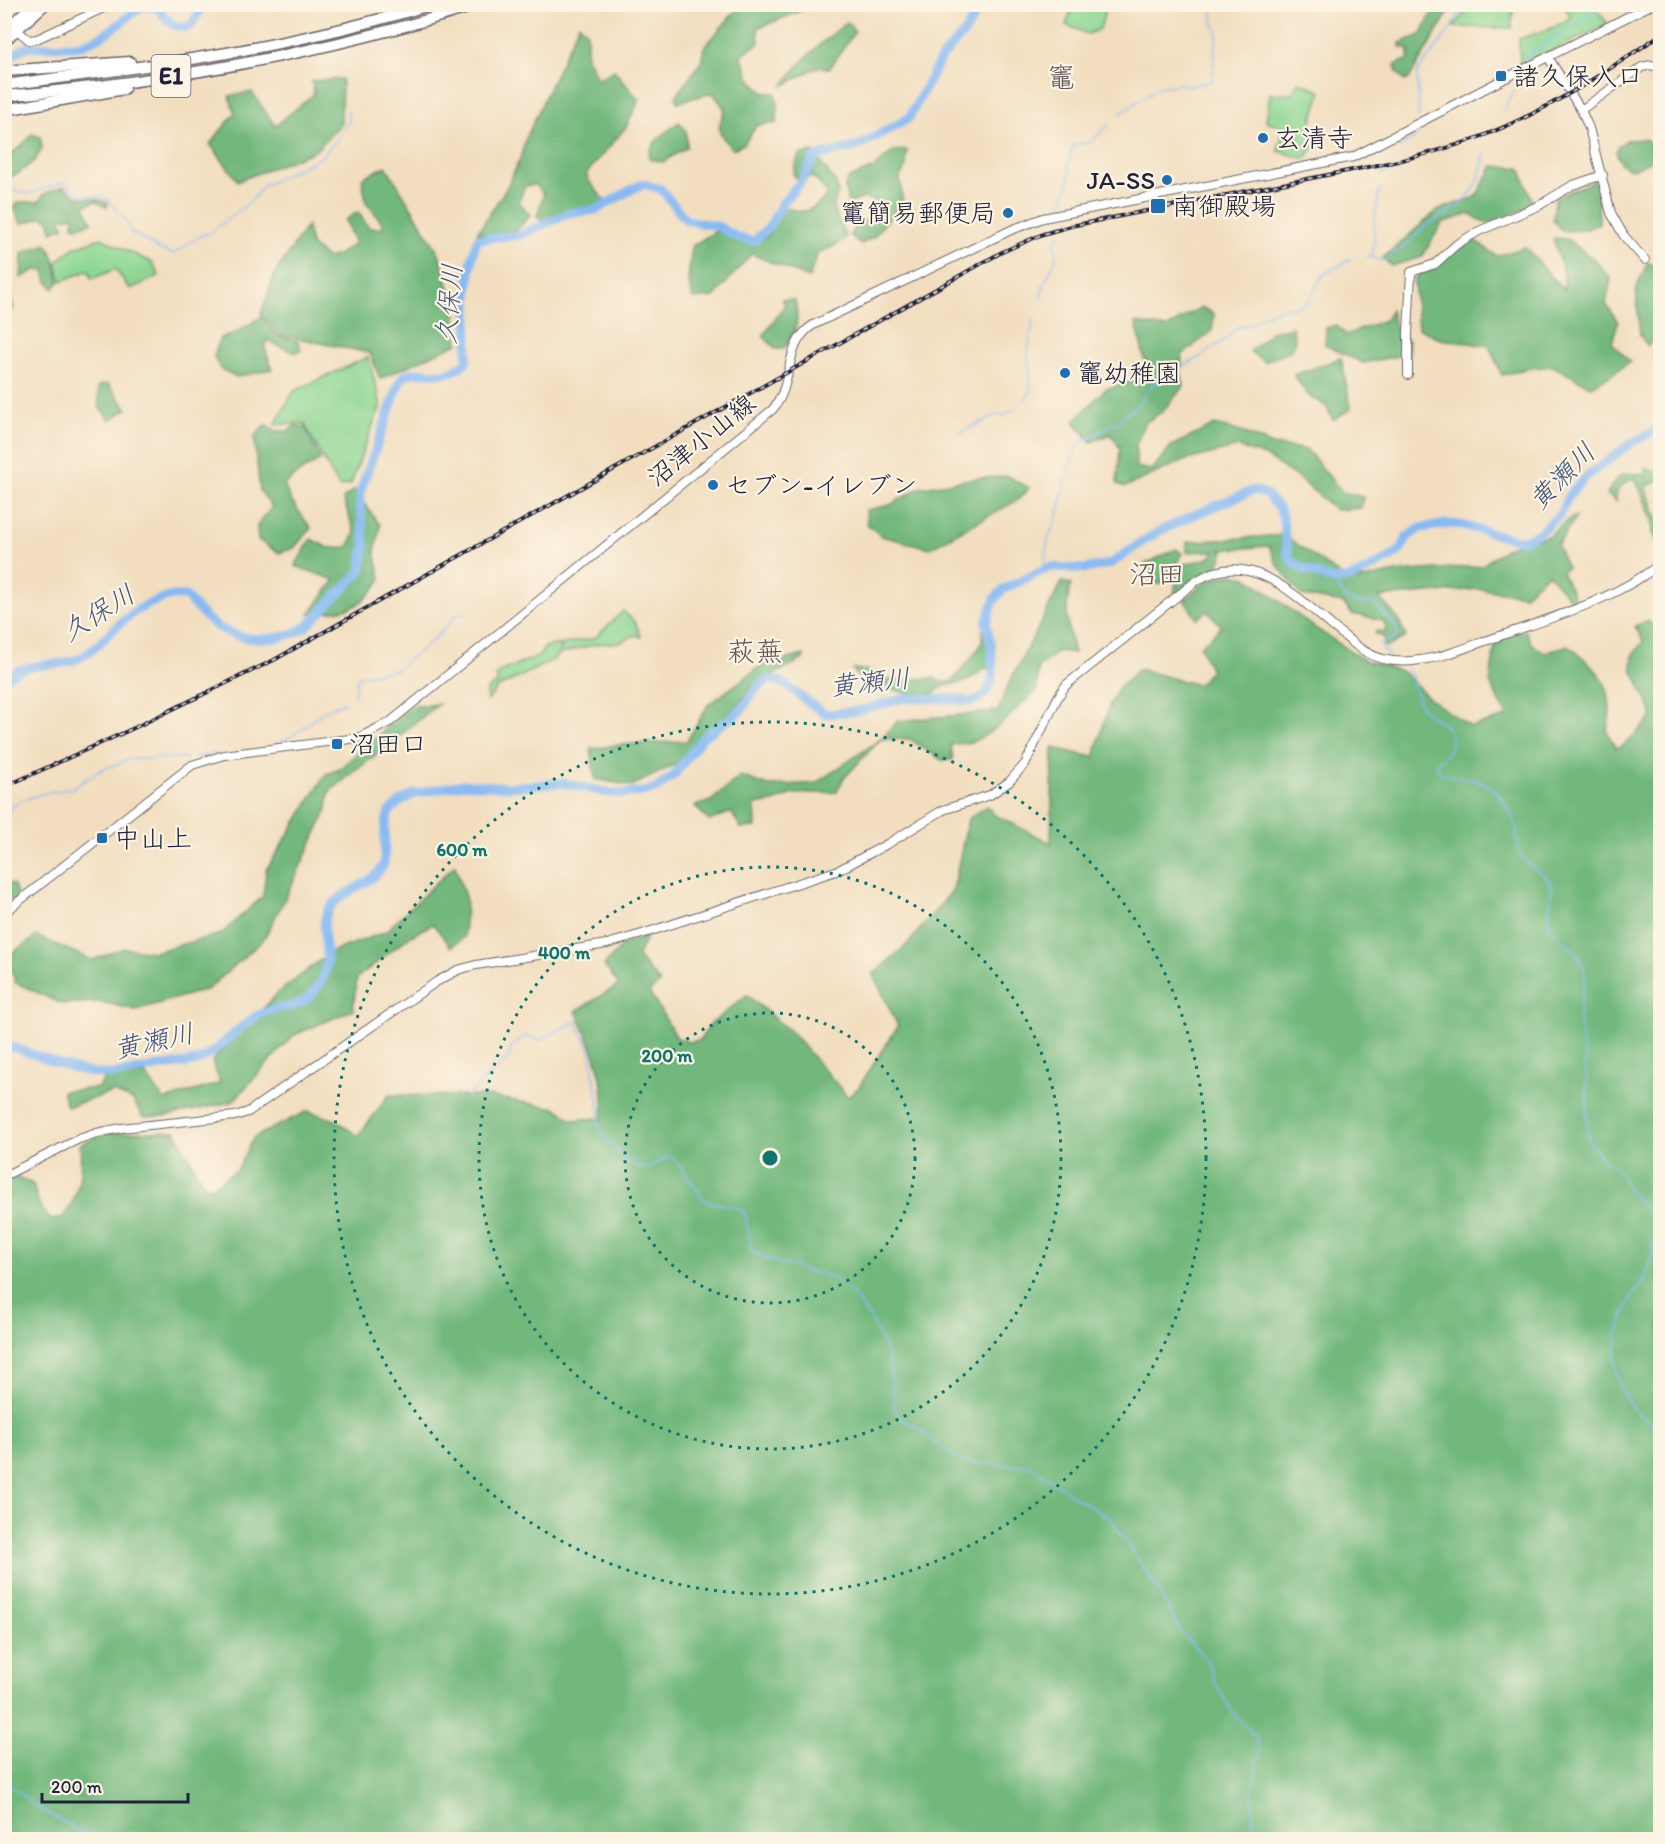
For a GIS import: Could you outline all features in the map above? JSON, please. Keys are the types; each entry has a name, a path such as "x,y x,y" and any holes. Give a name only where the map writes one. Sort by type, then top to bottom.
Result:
{"highway":[{"path":"4,31 34,4"},
{"path":"4,41 45,4"},
{"name":"E1","path":"4,85 184,62 332,32 432,4"},
{"name":"E1","path":"4,96 114,84 230,67 336,45 480,4"},
{"path":"7,71 161,59 332,32"},
{"path":"4,110 230,72 336,45"}],"street":[{"path":"17,30 29,40 37,39 112,4"},
{"name":"沼津小山線","path":"4,913 192,765 224,755 358,738 390,722 771,410 784,390 796,342 803,332 813,325 1011,230 1043,218 1353,157 1653,4"},
{"path":"1548,57 1581,110 1593,138 1603,175 1607,202 1615,220 1624,236 1645,260"},
{"path":"1581,110 1642,67 1651,65 1660,67"},
{"path":"1408,375 1411,272 1435,264 1457,244 1479,231 1538,206 1572,185 1603,175"},
{"path":"4,1176 97,1132 235,1116 248,1112 436,982 458,970 496,961 607,944 802,883 857,861 943,810 990,795 1009,782 1025,764 1066,685 1207,574 1242,569 1266,576 1304,603 1364,652 1384,659 1402,661 1420,660 1449,653 1568,612 1631,583 1660,564"}],"green space":[{"path":"741,5 810,5 758,28 759,43 741,55 750,79 764,93 775,93 778,103 777,123 757,125 744,144 733,149 721,135 720,122 725,109 713,93 677,102 676,96 701,62 704,47"},
{"path":"1073,5 1100,5 1106,8 1100,29 1088,34 1066,25"},
{"path":"1436,5 1453,5 1409,79 1405,81 1397,72 1395,65 1409,59 1409,49 1400,47 1400,43 1421,35"},
{"path":"1470,5 1513,5 1512,28 1454,27"},
{"path":"1563,5 1593,5 1608,24 1520,66 1519,39 1555,27 1571,17"},
{"path":"847,22 855,31 829,69 819,66 783,86 804,60"},
{"path":"579,24 587,32 587,57 598,80 614,70 639,100 626,127 586,174 606,202 602,208 545,222 537,216 544,195 536,185 525,186 519,202 530,215 518,229 497,238 477,233 506,189 520,159 526,138"},
{"path":"342,79 341,124 315,151 238,181 210,144 235,113 229,96 252,92 275,126 314,94 312,81"},
{"path":"1298,82 1321,92 1310,127 1322,131 1315,146 1305,159 1278,151 1284,127 1266,121 1270,94 1293,93"},
{"path":"679,122 686,130 687,147 663,162 649,159 649,153 655,143"},
{"path":"32,134 40,137 42,149 35,160 19,173 5,179 9,157"},
{"path":"1644,139 1651,143 1655,153 1651,159 1642,166 1631,169 1621,164 1616,152 1618,146 1627,140"},
{"path":"907,150 906,166 900,177 903,205 909,218 897,208 874,237 861,244 850,235 857,223 872,218 876,207 875,201 864,198 848,204 845,186 849,178 874,168 893,151"},
{"path":"813,152 836,183 838,192 833,208 846,237 836,245 818,253 809,278 751,254 714,297 693,299 688,279 692,246 717,230 755,241 767,237 783,209 808,210 824,198 827,192 813,177 798,179 793,174 799,155"},
{"path":"386,166 439,253 455,309 458,343 380,379 370,353 282,335 261,314 275,273 307,226 311,245 327,258 338,255 355,244 345,220 358,212 369,228 384,228 366,202 362,178"},
{"path":"1493,166 1520,168 1534,205 1488,224 1469,214 1442,223 1422,257 1391,266 1383,258 1438,210 1476,197"},
{"path":"1598,179 1601,190 1598,201 1599,223 1585,230 1562,231 1553,220 1555,198"},
{"path":"64,186 77,197 97,199 108,203 107,208 96,201 84,206 92,222 78,227 73,226 74,216 60,218 64,227 52,232 50,221 43,217 21,224 14,208 19,202 39,202 44,194"},
{"path":"101,238 153,263 159,276 130,289 115,269 92,279 89,270 61,281 56,263 73,248"},
{"path":"1472,238 1497,256 1525,247 1564,290 1564,274 1553,238 1567,239 1595,260 1611,279 1606,304 1618,322 1612,343 1630,362 1590,386 1553,366 1525,369 1502,375 1489,346 1440,339 1418,328 1414,281 1420,273 1436,266 1460,245"},
{"path":"47,244 55,262 59,282 53,289 46,279 45,271 36,270 21,278 22,253"},
{"path":"1648,262 1660,272 1660,334 1648,346 1640,336 1636,289"},
{"path":"5,291 10,294 14,309 5,314"},
{"path":"782,299 795,300 797,320 788,343 783,349 776,349 763,336 785,305"},
{"path":"1201,307 1214,314 1212,331 1182,355 1181,372 1184,386 1163,411 1145,423 1136,444 1136,467 1152,470 1171,446 1215,425 1242,432 1273,445 1307,450 1342,492 1363,497 1361,508 1336,510 1298,478 1265,456 1238,447 1183,461 1125,487 1117,484 1120,448 1111,434 1091,442 1074,421 1106,389 1138,379 1147,370 1136,323 1167,328"},
{"path":"1391,310 1395,328 1408,340 1409,354 1363,363 1325,345 1326,328 1336,325 1346,335 1385,320"},
{"path":"261,317 279,336 298,341 301,350 295,353 266,340 265,349 272,369 237,377 220,369 214,357 220,338 232,335"},
{"path":"1292,327 1295,340 1291,350 1265,362 1250,352 1271,332"},
{"path":"368,357 381,405 351,484 339,487 304,423 275,425 294,391"},
{"path":"1341,358 1351,409 1333,420 1326,406 1308,395 1294,375"},
{"path":"108,384 127,409 110,420 99,407 98,386"},
{"path":"266,425 277,431 288,431 295,425 305,427 321,460 301,471 284,485 292,502 311,528 294,548 279,553 258,540 257,526 272,507 260,491 254,437"},
{"path":"1645,467 1660,470 1660,480 1646,487 1660,525 1660,546 1653,533 1652,519 1636,480 1631,479 1620,488 1616,501 1607,494 1614,482 1622,475 1631,473 1645,475"},
{"path":"1007,476 1029,488 1018,500 930,548 881,536 867,524 866,510 890,505 919,488 971,479"},
{"path":"354,490 380,525 375,552 381,579 359,604 343,610 309,614 335,580 295,566 311,539 329,548 348,547 355,533 343,499"},
{"path":"1576,517 1557,546 1567,568 1561,571 1577,602 1574,604 1548,573 1525,595 1479,589 1379,597 1398,619 1406,637 1387,647 1383,645 1385,638 1375,634 1377,631 1385,632 1386,626 1382,620 1352,614 1343,603 1302,596 1278,566 1269,546 1220,550 1224,551 1218,566 1212,573 1204,573 1174,595 1176,580 1154,585 1145,564 1176,549 1183,554 1174,567 1209,558 1215,551 1187,552 1187,542 1284,535 1350,582 1396,572 1481,566 1508,547 1548,536 1570,518"},
{"path":"1232,574 1247,577 1315,628 1364,660 1403,672 1430,699 1471,727 1507,717 1490,683 1496,637 1526,631 1531,643 1545,653 1568,645 1589,664 1604,682 1610,703 1607,732 1616,748 1623,746 1650,720 1652,712 1632,669 1633,654 1643,642 1635,626 1648,621 1660,634 1660,1839 5,1839 4,1185 18,1177 33,1184 44,1213 52,1220 63,1217 73,1200 79,1182 80,1144 107,1133 175,1131 203,1183 209,1188 237,1170 254,1137 308,1111 335,1120 358,1136 389,1095 487,1096 556,1108 573,1120 597,1118 601,1121 603,1092 598,1064 576,1011 619,985 604,965 623,945 648,935 637,956 660,983 649,992 677,1038 689,1042 700,1040 711,1024 747,995 793,1034 848,1097 859,1087 898,1026 873,974 907,945 953,890 968,819 987,806 993,814 1051,843 1053,748 1094,757 1109,706 1119,687 1139,669 1198,685 1211,670 1200,647 1222,626 1207,611 1197,619 1184,600 1208,580"},
{"path":"1062,582 1071,584 1067,618 1074,653 1058,651 1038,668 1037,691 1000,725 974,741 951,745 953,760 942,760 910,739 881,739 898,721 998,711 1008,685"},
{"path":"623,611 635,622 641,637 635,635 621,642 596,644 557,655 555,659 497,688 487,702 487,690 498,682 496,676 501,671 539,656 545,647 561,644 559,652 564,644 595,638"},
{"path":"983,629 988,630 991,665 967,681 944,686 934,693 911,695 858,678 853,669 872,671 888,680 935,678 941,682 951,681 979,647"},
{"path":"804,655 803,659 753,685 733,712 707,733 686,759 632,786 595,779 591,749 687,741 708,705 761,666"},
{"path":"439,704 329,792 327,810 263,940 208,989 136,1010 101,1002 62,1004 16,983 6,957 37,936 92,960 124,948 153,952 221,934 263,896 266,870 326,774 338,770 412,706"},
{"path":"881,739 843,779 837,792 793,794 773,802 755,805 756,827 741,828 731,812 709,821 695,806 711,801 740,776 769,786 816,783"},
{"path":"455,865 466,900 464,937 451,947 433,924 409,937 357,978 353,1010 294,1035 232,1102 167,1116 143,1117 133,1100 113,1092 67,1107 62,1091 98,1088 105,1078 145,1074 164,1100 220,1083 212,1061 279,992 331,952 385,932"},
{"path":"4,882 14,885 17,894 14,903 5,892"}],"waterway":[{"path":"4,60 26,47 77,46 86,43 111,30 142,6 158,8 175,26 191,26 204,4"},
{"name":"久保川","path":"4,680 23,669 80,658 130,615 166,597 186,596 211,622 241,637 276,638 306,627 361,571 365,545 360,492 400,381 406,375 413,373 448,373 458,369 467,361 470,269 478,239 520,235 569,213 596,210 644,184 661,189 686,220 717,226 737,237 755,240 769,227 813,160 821,155 859,146 909,118 941,58 965,32 976,14 978,4"},
{"path":"1119,115 1158,87 1181,84 1190,86 1211,82 1218,33 1213,21 1213,4"},
{"path":"1419,118 1417,73 1449,31 1465,4"},
{"path":"1526,60 1533,51 1583,21 1598,4"},
{"path":"1503,111 1520,80"},
{"path":"7,188 28,194 65,182 79,195 100,196 107,199 128,222 131,232 159,249 173,254 200,236 210,233 251,201 263,186 321,157 336,141 349,121 347,110"},
{"path":"1060,208 1067,190 1070,172 1068,164 1072,148 1075,145 1091,142 1108,125"},
{"path":"1399,148 1415,138 1419,128"},
{"path":"1367,256 1383,261 1406,245 1424,227 1457,207 1478,183 1485,154"},
{"path":"1380,176 1383,173 1400,169"},
{"path":"1372,257 1374,221 1380,188"},
{"path":"1041,297 1044,284 1055,261 1055,243 1060,234"},
{"path":"1044,569 1048,540 1057,519 1069,467 1079,444 1119,421 1139,404 1151,386 1206,353 1226,339 1236,328 1250,324 1272,311 1303,305 1309,300 1323,275 1351,259"},
{"path":"1024,400 1031,392 1028,353 1033,320"},
{"path":"960,433 998,414 1004,416 1014,409"},
{"name":"黄瀬川","path":"4,1045 87,1072 126,1073 199,1060 257,1016 305,1000 319,985 326,970 324,928 327,912 337,900 379,871 384,864 385,826 389,812 401,801 414,794 463,784 508,787 563,783 620,794 644,792 657,788 674,775 703,737 742,709 757,687 769,679 780,681 825,714 857,711 905,698 956,699 970,702 986,693 991,683 993,671 991,645 986,623 995,598 1004,589 1050,567 1084,569 1110,564 1156,533 1254,490 1266,494 1278,507 1282,515 1291,561 1332,580 1351,578 1388,559 1401,550 1407,537 1421,528 1448,524 1461,525 1524,540 1537,534 1559,516 1570,494 1585,478 1631,443 1660,428"},
{"path":"1332,580 1348,600 1374,604 1396,627 1398,633 1393,639 1384,641 1381,646 1389,656"},
{"path":"354,698 357,677 396,670 439,635 456,615 466,612"},
{"path":"1406,667 1421,706 1450,732 1449,751 1436,766 1440,773 1483,783 1493,789 1502,799 1516,827 1520,854 1527,863 1549,881 1551,886 1548,917 1551,927 1577,954 1583,965 1585,978 1579,1014 1587,1077 1588,1138 1600,1156 1619,1172 1628,1188 1649,1210 1656,1222 1653,1254 1644,1282 1634,1293 1617,1334 1615,1358 1616,1373 1622,1393 1634,1410 1653,1425"},
{"path":"274,745 284,741 326,711 345,702"},
{"path":"195,757 219,753"},
{"path":"4,814 20,801 72,788 104,768 129,759 187,758"},
{"path":"466,1099 509,1058 511,1047 525,1036 540,1040 576,1021 590,1051 599,1105 599,1126 605,1137 627,1161 639,1167 651,1167 669,1156 674,1158 705,1201 738,1208 745,1213 752,1252 773,1261 834,1278 852,1293 870,1318 884,1345 890,1368 895,1411 903,1420 921,1430 932,1441 965,1463 1031,1466 1070,1494 1111,1519 1158,1590 1182,1634 1207,1660 1218,1689 1236,1717 1256,1737 1259,1750 1253,1788 1253,1821 1257,1840"},
{"path":"4,1780 38,1808 82,1832 106,1835 133,1833 159,1840"}],"railway":[{"path":"4,787 134,728 274,660 1002,252 1043,234 1071,226 1398,161 1461,144 1552,104 1660,35"}],"place":[{"name":"諸久保入口","path":"1501,76"},
{"name":"玄清寺","path":"1263,138"},
{"name":"JA-SS","path":"1167,180"},
{"name":"南御殿場","path":"1158,206"},
{"name":"竃簡易郵便局","path":"1008,213"},
{"name":"竈幼稚園","path":"1065,373"},
{"name":"セブン-イレブン","path":"713,485"},
{"name":"沼田口","path":"337,744"},
{"name":"中山上","path":"102,838"}],"district":[{"name":"竈","path":"1061,77"},
{"name":"沼田","path":"1157,574"},
{"name":"萩蕪","path":"755,651"}]}
